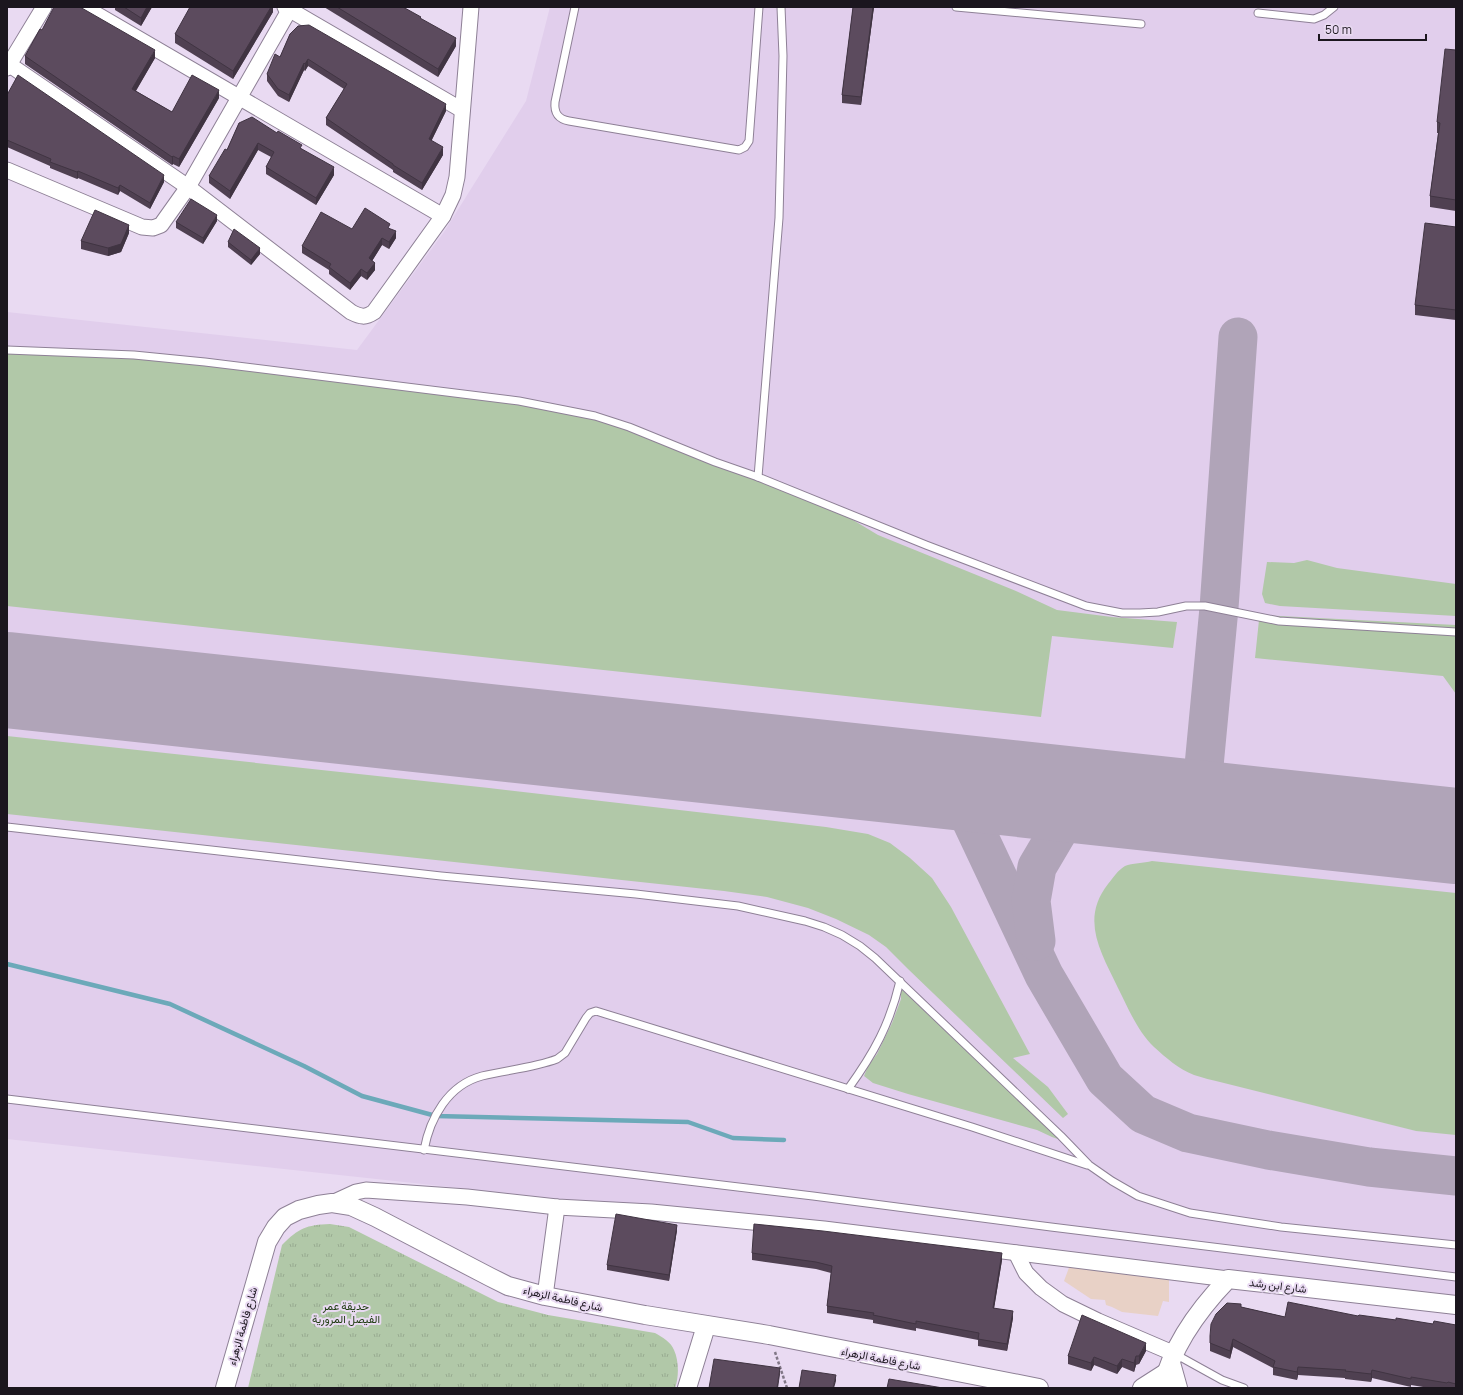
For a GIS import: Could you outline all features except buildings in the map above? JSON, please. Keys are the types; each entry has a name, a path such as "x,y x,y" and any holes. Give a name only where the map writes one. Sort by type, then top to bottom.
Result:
{"street":[{"path":"44,7 8,65 188,187 351,312 361,317 367,316 374,312 443,216 453,195 457,177 471,7"},
{"path":"84,7 443,216"},
{"path":"7,170 142,227 153,228 161,225 188,187 240,97 288,8 462,110"},
{"path":"332,1203 356,1192 366,1190 467,1197 558,1207 652,1212 824,1229 1228,1279"},
{"name":"شارع فاطمة الزهراء","path":"225,1388 267,1242 276,1227 285,1217 299,1210 332,1203 351,1206 375,1217 508,1286 545,1296 706,1326 770,1335 1039,1388"},
{"path":"545,1296 558,1207"},
{"path":"1016,1253 1026,1273 1041,1288 1063,1304 1098,1321 1169,1369 1178,1388"},
{"path":"1142,1388 1169,1369 1192,1321 1203,1306 1228,1279"},
{"name":"شارع ابن رشد","path":"1228,1279 1456,1305"},
{"path":"686,1388 706,1326"}],"lane":[{"path":"575,7 555,102 554,109 557,115 568,121 739,150 745,147 749,141 759,7"},
{"path":"758,477 779,218 783,56 781,7"},
{"path":"956,7 1141,24"},
{"path":"1258,14 1314,19 1324,15 1334,7"},
{"path":"7,350 134,355 181,359 518,402 595,416 618,422 715,462 758,477 926,546 1080,604 1122,613 1158,612 1186,606 1205,606 1279,621 1456,632"},
{"path":"7,827 441,876 636,894 738,906 805,921 842,935 860,946 875,958 1061,1136 1089,1165 1112,1181 1138,1196 1190,1213 1281,1227 1456,1245"},
{"path":"848,1089 866,1064 886,1027 894,1005 900,981"},
{"path":"424,1150 432,1119 441,1105 452,1093 465,1084 480,1077 557,1059 565,1053 590,1013 596,1011 1089,1165"},
{"path":"7,1099 813,1196 1456,1277"},
{"path":"1169,1369 1222,1380 1244,1388"}],"path":[{"path":"770,1335 787,1388"}],"shaded area":[{"path":"550,7 1456,7 1456,1296 7,1139 7,312 357,350 444,232 526,101"},
{"path":"1070,1265 1169,1277 1169,1302 1163,1301 1158,1316 1122,1312 1106,1305 1105,1300 1091,1299 1064,1281"}],"green space":[{"path":"7,347 111,352 586,411 843,514 878,535 1016,591 1057,610 1112,617 1177,622 1173,648 1052,636 1041,717 7,606"},
{"path":"1307,560 1337,568 1456,584 1456,616 1280,606 1265,603 1262,594 1267,562 1294,563"},
{"path":"1262,615 1456,625 1456,694 1443,676 1255,658 1259,620"},
{"path":"7,736 489,788 826,827 868,834 890,843 910,858 932,878 951,907 1030,1054 1013,1058 1048,1087 1068,1114 1063,1118 886,947 869,935 836,919 808,908 767,897 724,891 7,814"},
{"path":"1152,861 1456,893 1456,1135 1416,1131 1201,1077 1183,1070 1159,1051 1148,1041 1130,1012 1105,962 1096,936 1094,923 1095,910 1100,897 1118,872 1128,865"},
{"path":"904,984 917,993 1075,1145 1037,1130 873,1083 864,1076 868,1066 877,1054 892,1023 901,999 901,991"},
{"name":"حديقة عمر الفيصل المرورية","path":"330,1224 349,1227 498,1302 548,1315 655,1333 669,1342 676,1354 678,1369 675,1388 248,1388 282,1245 303,1228 315,1225"}],"waterway":[{"path":"7,964 170,1004 304,1066 362,1096 436,1116 688,1122 733,1138 784,1140"}],"taxiway":[{"path":"1200,808 1219,608 1238,337"},
{"path":"953,782 1044,975 1105,1079 1143,1114 1188,1133 1268,1150 1369,1167 1456,1176"},
{"path":"1036,941 1031,901 1037,867 1060,828 1094,797"}],"runway":[{"path":"7,680 1456,836"}]}
